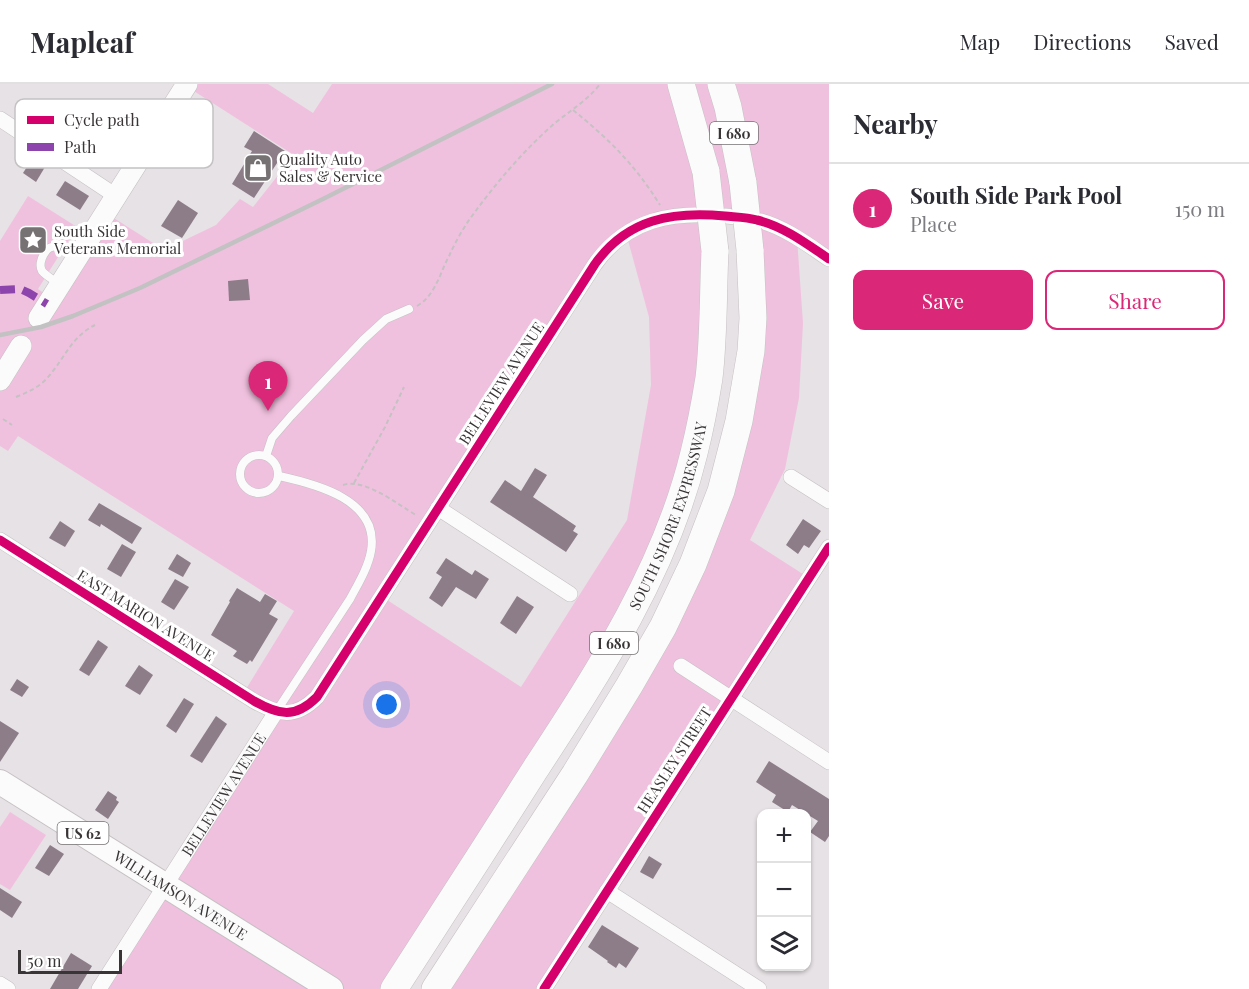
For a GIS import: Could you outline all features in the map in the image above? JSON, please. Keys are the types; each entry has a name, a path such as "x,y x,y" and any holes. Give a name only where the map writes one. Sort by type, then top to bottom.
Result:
{"highway":[{"name":"SOUTH SHORE EXPRESSWAY","path":"394,989 593,678 631,613 664,543 686,483 694,455 709,378 715,251 706,172 681,84"},
{"name":"I 680","path":"435,989 575,774 663,627 693,564 721,491 739,421 751,351 753,318 750,250 740,160 721,84"}],"main road":[{"path":"178,99 188,84"},
{"path":"39,318 134,168"},
{"path":"0,380 21,346"},
{"name":"WILLIAMSON AVENUE","path":"0,782 326,986"}],"street":[{"path":"0,120 15,130"},
{"path":"73,168 116,196"},
{"name":"BELLEVIEW AVENUE","path":"99,989 276,712 301,710 316,697 604,252 615,241 636,227 666,218 700,214 756,219 797,238 828,258"},
{"path":"791,477 829,501"},
{"path":"438,508 570,594"},
{"name":"EAST MARION AVENUE","path":"0,540 254,701 276,712"},
{"name":"HEASLEY STREET","path":"544,989 829,547"},
{"path":"681,666 829,762"},
{"path":"607,891 759,989"},
{"path":"0,984 8,989"}],"lane":[{"path":"60,284 43,273 40,267 44,254 50,247 59,245 78,256"},
{"path":"266,456 272,438 363,340 386,319 409,309"},
{"path":"253,456 266,456 276,464 279,476 274,488 263,494 250,492 241,482 243,464 253,456"},
{"path":"276,712 350,599 371,552 372,540 364,518 354,506 335,493 311,483 279,476"}],"path":[{"path":"409,309 420,305 428,297 470,218 486,197 538,140 593,93 600,84"},
{"path":"573,110 613,144 634,167 650,188 666,218"},
{"path":"16,398 41,384 58,365 76,338 95,325"},
{"path":"354,483 404,387"},
{"path":"3,419 12,425"},
{"path":"335,493 346,484 364,485 421,518"}],"shaded area":[{"path":"187,84 268,84 313,113 332,84 829,84 829,259 797,238 803,323 799,398 785,469 750,540 809,578 544,989 435,989 629,686 731,457 747,219 711,215 711,347 664,543 394,989 99,989 276,712 243,694 294,611 18,436 8,451 0,446 0,241 28,196 77,227 38,289 51,298 106,213 164,250 216,225 240,199 253,207 294,155 213,103 213,99 206,99 186,86","holes":["626,233 649,317 651,385 627,520 521,687 381,596 615,241"]},
{"path":"10,812 46,835 10,890 0,884 0,827"}],"building":[{"name":"Quality Auto Sales & Service","path":"254,131 285,151 254,198 232,184 252,151 244,147"},
{"path":"26,168 44,168 36,182 23,173"},
{"path":"65,181 89,196 80,210 56,195"},
{"path":"178,200 198,213 182,238 161,226"},
{"path":"248,279 250,300 229,301 228,281"},
{"path":"535,468 547,475 533,497 576,526 573,531 578,534 566,552 490,502 505,480 521,491"},
{"path":"99,503 142,528 132,544 101,524 100,527 88,520"},
{"path":"803,519 821,531 809,548 804,545 798,554 786,545"},
{"path":"60,521 75,531 65,547 49,538"},
{"path":"122,544 136,552 121,577 107,569"},
{"path":"177,554 191,563 183,577 168,569"},
{"path":"446,558 472,575 475,570 489,579 476,599 456,587 442,607 429,598 442,577 436,573"},
{"path":"175,579 189,587 174,610 161,602"},
{"path":"237,588 260,602 265,594 277,601 269,614 278,619 252,662 250,660 247,664 233,656 237,651 211,635"},
{"path":"517,596 534,607 516,634 500,623"},
{"path":"98,640 108,647 89,676 79,670"},
{"path":"139,665 153,675 140,695 125,686"},
{"path":"17,679 29,687 22,697 10,690"},
{"path":"184,698 194,704 176,733 166,726"},
{"path":"216,716 227,724 202,763 190,756"},
{"path":"0,721 19,733 0,762"},
{"path":"769,761 829,799 829,836 825,842 811,833 818,821 811,817 811,809 798,809 792,805 790,809 783,809 772,802 776,795 756,782"},
{"path":"108,791 117,797 116,800 119,802 108,819 95,810"},
{"path":"50,845 64,854 49,876 35,868"},
{"path":"649,856 662,864 653,879 640,872"},
{"path":"0,888 22,902 12,918 0,910"},
{"path":"602,925 639,948 626,968 619,963 616,968 588,947"},
{"path":"71,953 92,966 78,989 50,989"}],"railway":[{"path":"0,335 41,327 140,288 552,84"}],"marked path":[{"path":"0,290 20,289 47,304"}],"cycle path":[{"path":"0,540 254,701 279,712 294,712 317,697 595,264 621,237 652,221 669,217 706,215 745,218 767,223 785,231 829,259"},
{"path":"544,989 829,547"}],"place":[{"name":"Quality Auto Sales & Service","path":"258,168"},
{"name":"South Side Veterans Memorial","path":"33,240"},
{"name":"South Side Park Pool","path":"268,411"}]}
